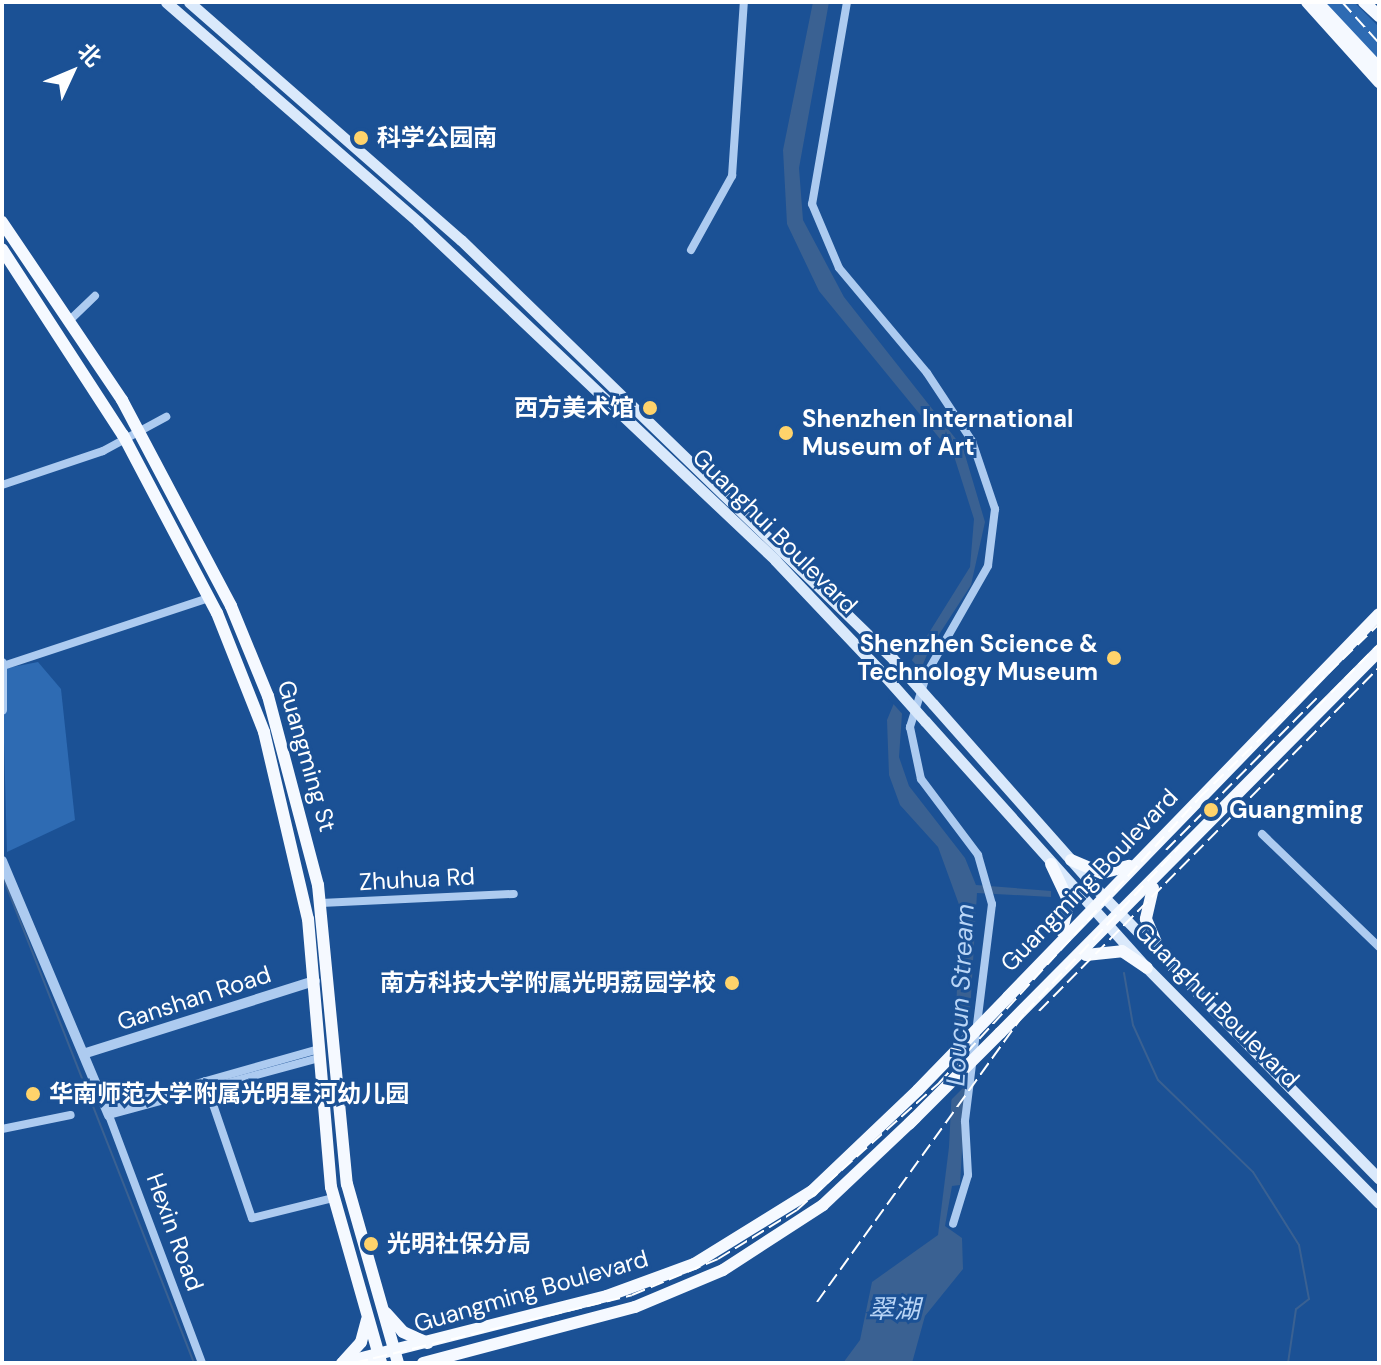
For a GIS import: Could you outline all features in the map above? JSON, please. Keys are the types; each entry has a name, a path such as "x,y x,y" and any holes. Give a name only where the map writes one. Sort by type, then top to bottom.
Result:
{"main road":[{"name":"Guanghui Boulevard","path":"166,2 418,222 775,560 884,675 1147,968 1379,1203"},
{"name":"Guanghui Boulevard","path":"189,2 461,240 893,659 1121,916 1160,952 1379,1179"},
{"path":"1307,2 1379,82"},
{"path":"1317,2 1379,68"},
{"path":"1364,2 1379,16"},
{"name":"Guangming St","path":"2,222 72,318 140,433 257,666 297,786 321,903 342,1156 396,1357"},
{"name":"Guangming St","path":"2,249 126,441 209,598 281,790 315,981 333,1198 380,1359"},
{"name":"Guangming Boulevard","path":"341,1363 396,1357 428,1343 626,1291 715,1254 812,1191 918,1090 1008,997 1055,942 1379,614"},
{"name":"Guangming Boulevard","path":"909,1124 1110,928 1379,651"},
{"path":"1071,860 1102,873 1135,863"},
{"path":"1051,864 1069,902 1055,942"},
{"path":"1160,877 1146,919 1160,952"},
{"path":"1073,963 1111,949 1147,968"},
{"name":"Guangming Boulevard","path":"423,1363 633,1308 744,1259 841,1190 945,1088"},
{"path":"380,1304 403,1332 428,1343"},
{"path":"341,1363 361,1342 366,1312"}],"street":[{"path":"691,250 732,176 744,2"},
{"path":"847,2 812,173 823,240 945,397 990,480 988,566 927,673 910,727 921,779 986,876 992,904 965,1121 968,1175 953,1224"},
{"path":"72,318 95,296"},
{"path":"2,485 126,441 166,417"},
{"path":"2,710 3,664 209,598"},
{"path":"1262,834 1379,947"},
{"path":"2,861 86,1053 108,1112 319,1053"},
{"name":"Zhuhua Rd","path":"321,903 514,894"},
{"name":"Ganshan Road","path":"86,1053 315,981"},
{"path":"206,1085 252,1218 333,1198"},
{"name":"Hexin Road","path":"108,1112 202,1363"},
{"path":"2,1129 71,1115"}],"shaded area":[{"path":"1324,2 1354,2 1379,27 1379,62"},
{"path":"38,662 61,689 75,820 7,852 2,669"}],"water":[{"path":"813,2 829,2 799,168 803,220 844,297 963,448 985,522 971,585 929,650 902,714 899,757 909,786 965,858 976,885 1051,891 1051,897 977,893 960,1185 952,1186 945,1226 962,1238 963,1269 925,1316 912,1363 843,1363 860,1340 872,1282 938,1235 949,1147 961,910 938,847 900,805 889,775 887,720 912,660 970,567 974,519 954,456 819,291 787,224 783,150"}],"pier":[{"path":"909,657 924,674 905,717 888,698"},
{"path":"976,1010 967,1084 946,1105 948,1039"}],"waterway":[{"path":"2,875 194,1363"},
{"path":"1124,973 1133,1025 1158,1080 1253,1172 1299,1245 1309,1299 1296,1309 1288,1363"}],"railway":[{"path":"1342,2 1379,43"},
{"path":"354,1363 632,1295 718,1259 797,1210 939,1083 1199,798 1379,624"},
{"path":"1317,707 1379,644"},
{"path":"1039,1011 1379,667"},
{"path":"1166,850 1321,694"},
{"path":"817,1302 1025,1013 1180,846"}],"place":[{"name":"科学公园南","path":"361,138"},
{"name":"西方美术馆","path":"650,408"},
{"name":"Shenzhen International Museum of Art","path":"786,433"},
{"name":"Shenzhen Science & Technology Museum","path":"1114,658"},
{"name":"Guangming","path":"1211,810"},
{"name":"南方科技大学附属光明荔园学校","path":"732,983"},
{"name":"华南师范大学附属光明星河幼儿园","path":"33,1094"},
{"name":"光明社保分局","path":"371,1244"}],"water label":[{"name":"Loucun Stream","path":"961,995"},
{"name":"翠湖","path":"894,1310"}]}
